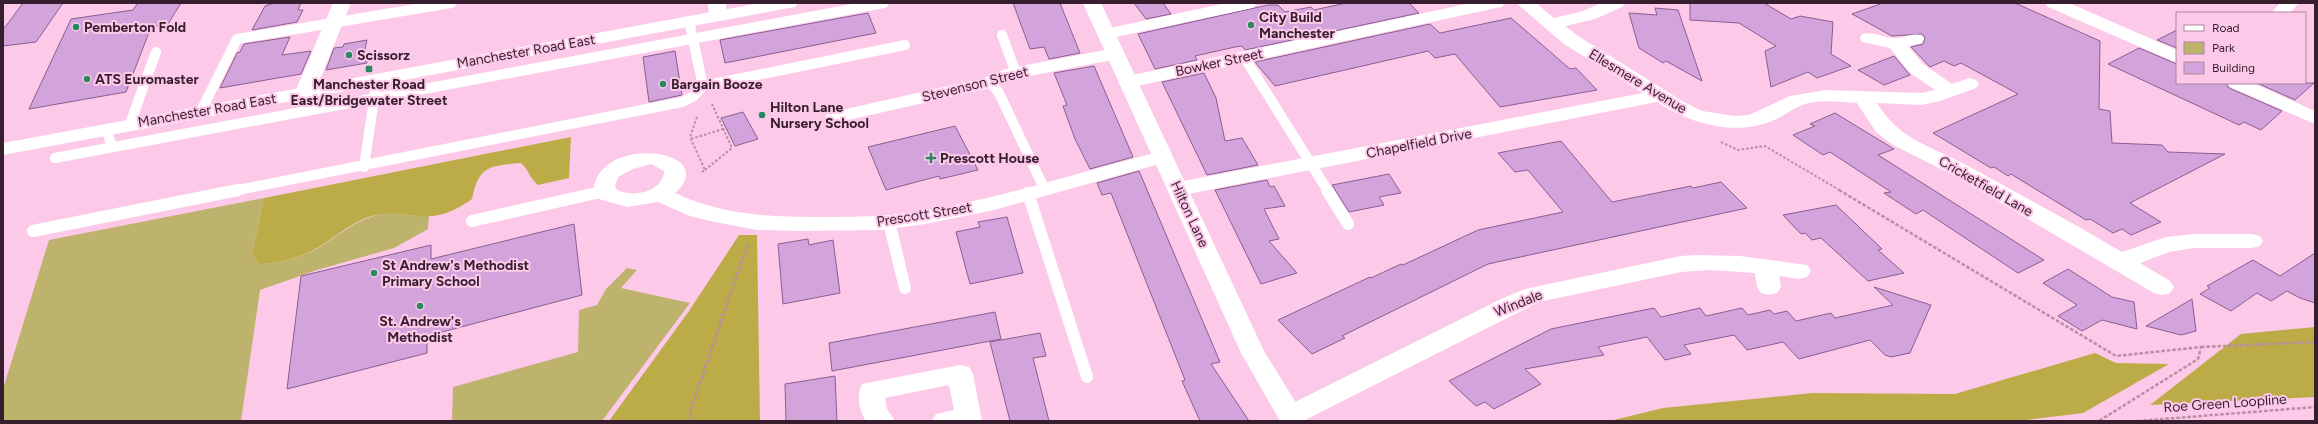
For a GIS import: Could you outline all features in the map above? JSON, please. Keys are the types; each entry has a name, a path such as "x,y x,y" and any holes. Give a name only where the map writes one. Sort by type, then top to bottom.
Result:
{"street":[{"path":"305,92 342,3"},
{"name":"Manchester Road East","path":"3,149 106,128 377,79 691,30 717,10 789,3"},
{"name":"Hilton Lane","path":"1092,3 1254,353 1292,418"},
{"name":"Bowker Street","path":"1128,82 1496,3"},
{"name":"Ellesmere Avenue","path":"1525,3 1571,40 1660,96 1697,116 1735,122 1751,121 1767,116 1798,100 1826,96 1922,98 1950,91 1969,84"},
{"path":"1550,24 1590,15 1616,3"},
{"path":"2054,3 2176,57"},
{"path":"2281,12 2290,3"},
{"path":"1868,38 1896,44 1915,39"},
{"path":"1896,44 1916,68 1950,91"},
{"name":"Stevenson Street","path":"835,117 990,82 1005,75 1116,54"},
{"path":"2239,84 2315,118"},
{"name":"Chapelfield Drive","path":"1178,189 1660,96"},
{"name":"Cricketfield Lane","path":"1863,97 1880,125 1892,135 1948,164 2022,208 2121,261 2162,287"},
{"name":"Prescott Street","path":"659,194 697,212 723,219 755,223 889,222 954,212 1164,156"},
{"path":"651,158 665,161 675,168 676,175 674,181 659,194 636,201 624,201 614,199 606,191 605,181 617,168 633,161 651,158"},
{"path":"2189,225 2205,241"},
{"path":"2121,261 2166,245 2205,241 2252,240"},
{"name":"Windale","path":"1292,418 1509,305 1533,295 1694,262 1734,262 1768,276 1799,271"},
{"path":"882,421 874,412 871,392 960,374 961,420"}],"lane":[{"path":"201,111 237,39 451,3"},
{"path":"55,158 374,99 691,30 884,3"},
{"path":"1106,34 1251,3"},
{"path":"691,30 702,86"},
{"path":"1002,35 1016,73"},
{"path":"33,231 364,167 682,102 694,96 702,86 905,45"},
{"path":"130,124 156,52"},
{"path":"1244,57 1348,224"},
{"path":"364,167 377,79"},
{"path":"990,82 1000,93 1036,191 1087,377"},
{"path":"106,128 112,147"},
{"path":"472,221 606,191"},
{"path":"889,222 905,288"}],"path":[{"path":"694,178 732,148 713,109 712,101 702,86"},
{"path":"702,86 698,99 701,103 691,139 705,170"},
{"path":"1697,116 1698,127 1733,150 1739,151 1765,146 2116,356 2201,347 2315,342"},
{"path":"691,139 723,129"},
{"path":"690,421 691,409 755,223"},
{"path":"2099,421 2198,359 2201,347"},
{"name":"Roe Green Loopline","path":"2138,421 2315,407"}],"green space":[{"path":"264,198 252,255 259,264 276,263 302,255 318,248 355,224 367,218 381,214 429,216 428,229 394,248 317,270 260,290 241,421 3,421 3,389 49,240"},
{"path":"627,268 637,270 621,288 690,303 602,421 452,421 453,387 578,352 579,310 597,305 606,289"}],"shaded area":[{"path":"571,137 569,178 538,185 521,163 500,165 487,170 482,174 478,180 472,199 460,207 448,212 435,216 382,214 369,217 355,223 317,248 285,261 276,263 259,264 252,255 264,198"},
{"path":"739,235 757,235 760,421 609,421 689,311"},
{"path":"2315,327 2315,397 2150,405 2241,334"},
{"path":"2095,353 2116,363 2169,364 2083,413 2018,421 1610,421 1663,408 1812,393 1955,394"}],"building":[{"path":"23,3 63,3 36,42 3,46 3,30"},
{"path":"138,3 181,3 168,24 151,27 126,92 29,109 71,19 133,10"},
{"path":"275,3 301,3 298,10 303,10 297,22 252,30 265,6"},
{"path":"1013,3 1060,3 1080,53 1049,59 1044,47 1030,49"},
{"path":"1134,3 1163,3 1171,14 1146,19"},
{"path":"1346,3 1409,3 1419,13 1245,50 1242,46 1235,47 1195,56 1197,60 1155,69 1138,34 1268,5 1278,5 1285,12 1311,7 1314,10"},
{"path":"1690,3 1764,3 1791,19 1800,16 1833,22 1831,54 1851,66 1817,78 1808,72 1771,87 1765,51 1776,46 1739,23 1690,20"},
{"path":"1883,3 2015,3 2100,41 2099,109 2110,111 2112,143 2162,145 2168,152 2225,154 2130,203 2161,222 2131,235 2122,229 2113,233 2090,219 2086,220 2011,174 2008,176 1994,167 1991,168 1933,133 2018,94 1961,63 1954,66 1944,61 1930,67 1911,47 1923,44 1925,38 1922,34 1892,36 1852,14"},
{"path":"1655,8 1678,10 1702,81 1666,61 1663,63 1639,48 1629,13 1657,15"},
{"path":"868,13 876,33 725,63 720,40"},
{"path":"1511,18 1570,69 1576,68 1597,90 1500,107 1455,54 1435,58 1428,51 1275,86 1255,62 1430,24 1440,33"},
{"path":"2176,30 2176,48 2157,40"},
{"path":"290,37 282,55 311,51 301,74 220,88 237,53 240,52 244,44"},
{"path":"367,40 365,49 367,63 326,70 334,48 343,47 344,44"},
{"path":"2139,48 2176,64 2176,84 2227,84 2229,88 2282,111 2261,130 2244,122 2239,125 2108,64"},
{"name":"Bargain Booze","path":"675,51 682,95 649,102 643,57"},
{"path":"1894,56 1910,75 1884,85 1858,70"},
{"path":"1094,66 1133,157 1090,169 1075,139 1063,106 1067,105 1054,73"},
{"path":"1204,73 1216,98 1225,141 1242,138 1258,165 1207,175 1162,82"},
{"path":"2314,83 2295,100 2259,84"},
{"path":"743,112 758,139 735,146 721,118"},
{"path":"1835,113 1894,149 1878,155 2044,260 2018,273 1923,210 1916,214 1884,193 1891,192 1830,152 1823,155 1793,135 1815,126 1810,124"},
{"name":"Prescott House","path":"955,126 978,170 940,179 939,176 886,190 868,147"},
{"path":"1561,141 1612,202 1691,186 1693,188 1721,182 1747,208 1488,264 1342,336 1345,338 1312,354 1278,320 1370,277 1371,278 1401,264 1403,265 1478,230 1563,212 1528,170 1515,172 1498,153"},
{"path":"1139,171 1220,362 1211,364 1249,421 1200,421 1182,381 1185,380 1111,193 1102,195 1097,183"},
{"path":"1389,174 1401,193 1379,197 1384,205 1349,212 1332,185"},
{"path":"1267,180 1270,187 1274,186 1285,206 1264,209 1279,239 1269,241 1297,273 1261,284 1215,190"},
{"path":"1836,205 1882,249 1878,250 1904,273 1868,281 1821,238 1812,240 1805,233 1801,234 1783,215"},
{"path":"1007,217 1023,273 970,284 956,232 980,227 978,222"},
{"name":"St. Andrew's Methodist","path":"574,224 582,295 427,336 427,353 287,389 301,276 431,245 431,259"},
{"path":"808,239 809,245 833,240 840,293 783,304 778,244"},
{"path":"2315,253 2315,303 2300,298 2287,291 2271,301 2257,293 2231,311 2200,294 2210,288 2207,286 2253,260 2280,276"},
{"path":"2068,269 2112,297 2134,302 2137,329 2102,320 2082,331 2058,316 2077,305 2043,283"},
{"path":"1874,287 1931,305 1910,353 1891,357 1885,355 1870,340 1799,359 1783,342 1747,350 1734,335 1684,345 1691,354 1665,360 1647,337 1598,347 1604,355 1525,369 1541,384 1494,409 1485,402 1476,406 1449,381 1551,329 1654,308 1661,317 1700,308 1706,316 1742,308 1748,315 1770,310 1774,314 1787,311 1796,321 1831,313 1835,318 1893,305"},
{"path":"2192,299 2196,331 2181,335 2146,326"},
{"path":"995,312 1001,339 832,371 829,343"},
{"path":"1040,333 1046,356 1033,358 1049,421 1010,421 990,342"},
{"path":"835,376 837,421 786,421 785,384"}],"place":[{"name":"City Build Manchester","path":"1251,25"},
{"name":"Pemberton Fold","path":"76,27"},
{"name":"Scissorz","path":"349,55"},
{"name":"Manchester Road East/Bridgewater Street","path":"369,69"},
{"name":"ATS Euromaster","path":"87,79"},
{"name":"Bargain Booze","path":"663,84"},
{"name":"Hilton Lane Nursery School","path":"762,115"},
{"name":"Prescott House","path":"931,158"},
{"name":"St Andrew's Methodist Primary School","path":"374,273"},
{"name":"St. Andrew's Methodist","path":"420,306"}]}
